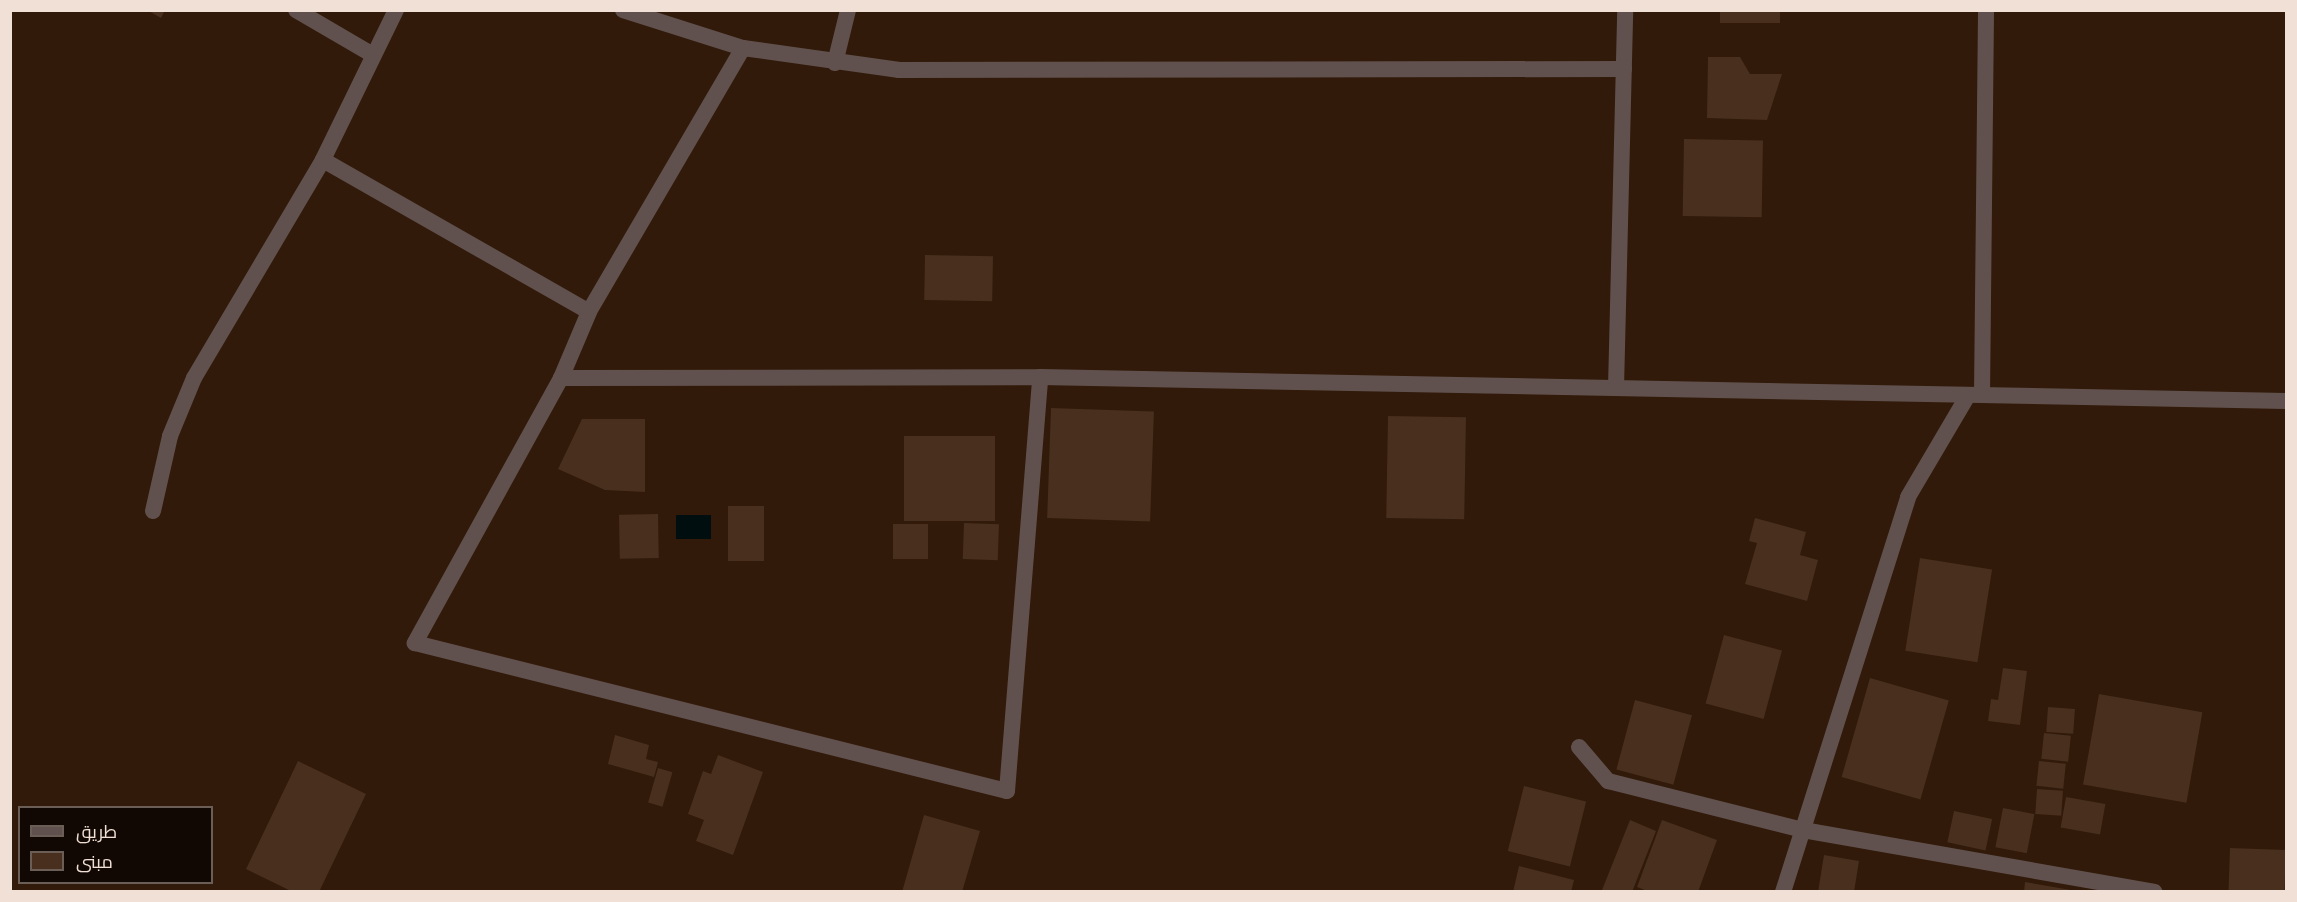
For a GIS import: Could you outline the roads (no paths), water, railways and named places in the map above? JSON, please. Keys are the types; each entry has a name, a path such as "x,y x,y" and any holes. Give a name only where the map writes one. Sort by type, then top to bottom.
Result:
{"street":[{"path":"296,10 373,55"},
{"path":"153,511 170,436 194,378 323,160 396,10"},
{"path":"622,10 743,48 835,63 899,70 1624,69"},
{"path":"835,63 848,10"},
{"path":"1616,388 1625,10"},
{"path":"1783,891 1908,497 1975,395 1986,10"},
{"path":"743,48 589,312 561,378 415,643 1007,791 1040,377"},
{"path":"323,160 589,312"},
{"path":"561,378 1040,377 2286,401"},
{"path":"1579,747 1608,781 1803,830 2155,891"}]}
